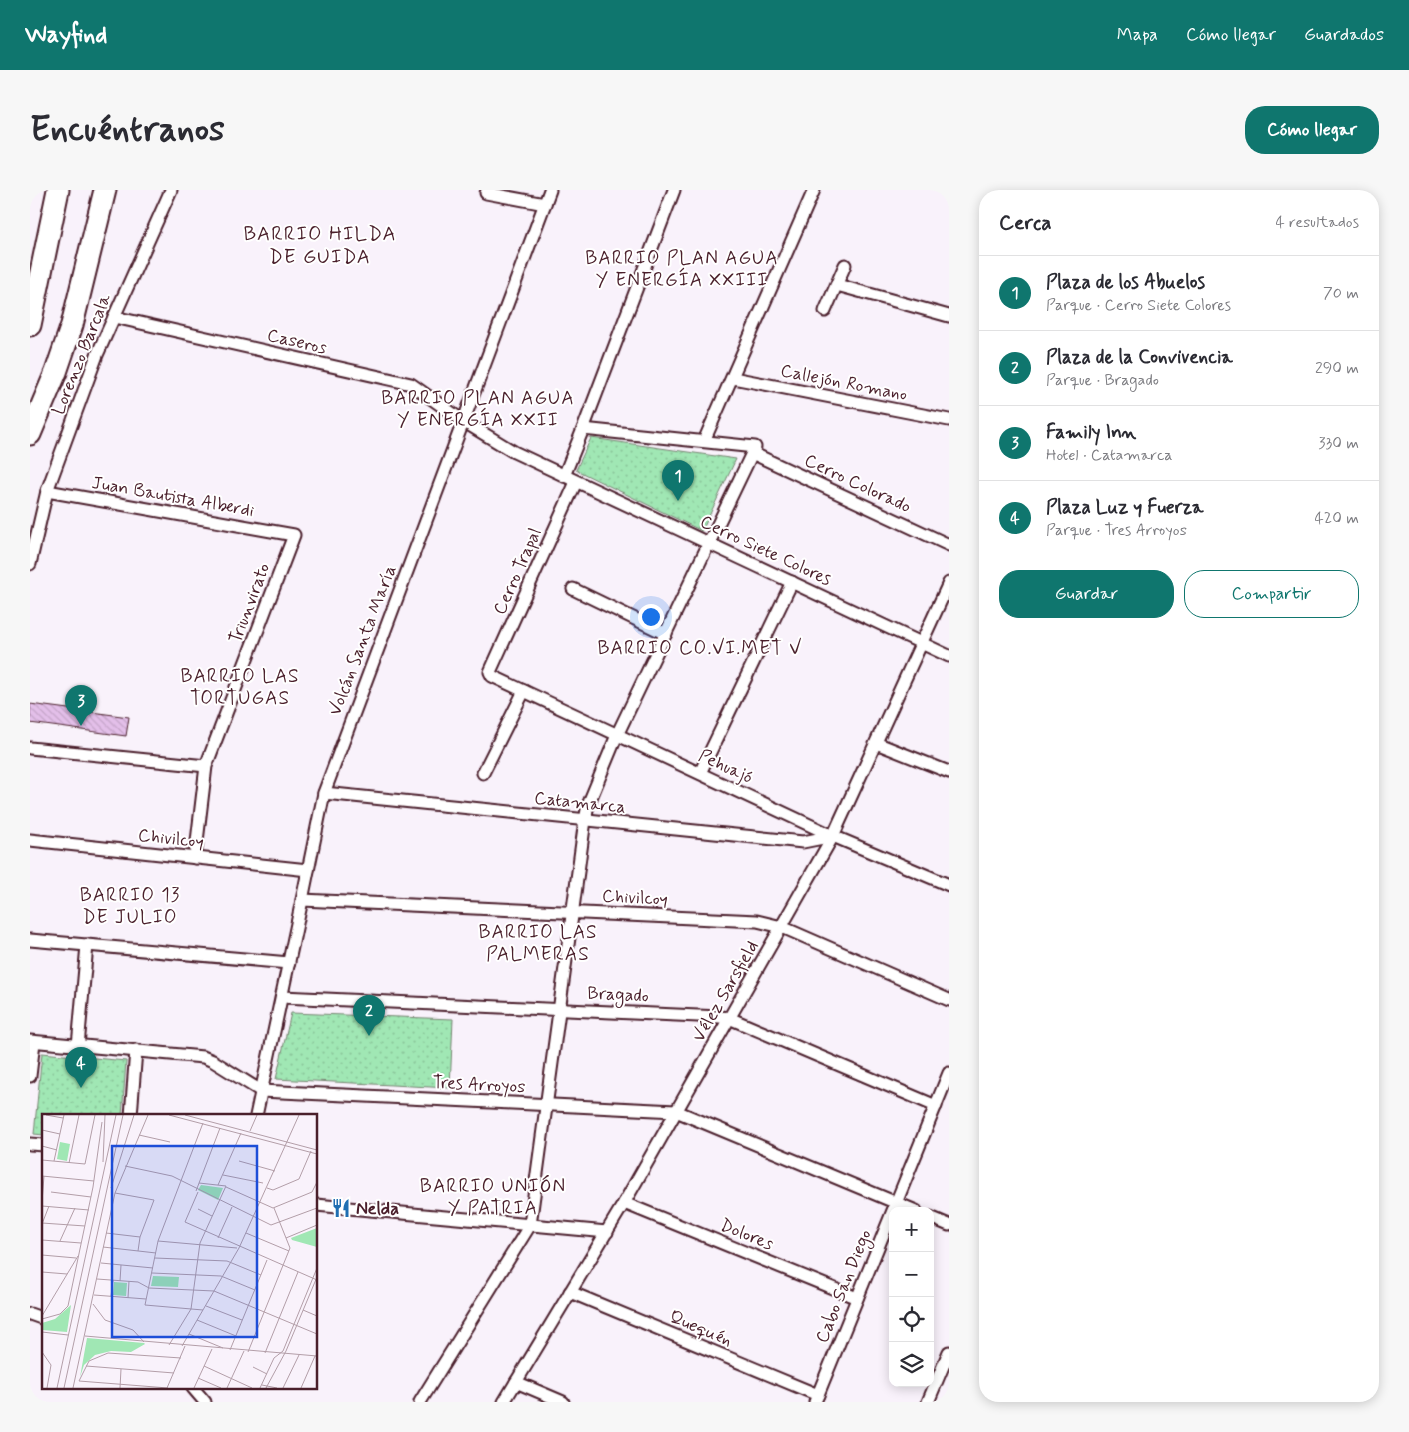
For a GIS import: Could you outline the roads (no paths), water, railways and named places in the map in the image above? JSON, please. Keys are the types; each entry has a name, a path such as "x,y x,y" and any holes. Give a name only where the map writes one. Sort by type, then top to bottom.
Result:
{"highway":[{"path":"30,325 58,190"},
{"path":"30,434 56,372 72,325 105,190"}],"street":[{"name":"Lorenzo Barcala","path":"30,564 47,491 97,355 171,190"},
{"name":"Volcán Santa María","path":"256,1114 324,793 550,190"},
{"path":"564,476 674,190"},
{"path":"704,441 814,190"},
{"path":"486,193 545,204"},
{"path":"825,311 845,265"},
{"path":"837,285 949,316"},
{"name":"Caseros","path":"114,317 411,384 463,421"},
{"name":"Callejón Romano","path":"732,378 949,420"},
{"name":"Cerro Siete Colores","path":"463,421 514,452 576,482 709,542 949,656"},
{"name":"Cerro Colorado","path":"583,429 704,441 753,450 949,545"},
{"path":"420,1402 530,1225 588,805 617,735 753,450"},
{"name":"Cerro Trapal","path":"490,674 576,482"},
{"name":"Juan Bautista Alberdi","path":"47,491 294,535"},
{"name":"Triunvirato","path":"195,858 206,766 294,535"},
{"path":"700,774 792,582"},
{"name":"Vélez Sarsfield","path":"504,1402 624,1203 833,836 949,583"},
{"path":"573,589 666,634"},
{"name":"Pehuajó","path":"490,674 833,836 949,885"},
{"path":"483,773 524,691"},
{"path":"876,743 949,772"},
{"path":"30,748 206,766"},
{"name":"Catamarca","path":"324,793 803,842 833,836"},
{"name":"Chivilcoy","path":"30,840 308,870"},
{"name":"Chivilcoy","path":"302,900 757,921 782,927 949,1000"},
{"path":"30,940 289,963"},
{"path":"78,1046 87,945"},
{"name":"Bragado","path":"282,997 720,1016 729,1018 936,1106"},
{"path":"30,1076 32,1042"},
{"name":"Tres Arroyos","path":"32,1042 203,1057 261,1090 676,1111 907,1207"},
{"path":"131,1114 136,1050"},
{"name":"Cabo San Diego","path":"816,1398 949,1073"},
{"name":"Dolores","path":"624,1203 857,1298"},
{"path":"318,1205 607,1232"},
{"path":"934,1219 949,1225"},
{"name":"Quequén","path":"570,1292 816,1398"},
{"path":"30,1314 42,1318"},
{"path":"928,1402 949,1352"},
{"path":"516,1382 563,1402"},
{"path":"195,1390 205,1402"}],"place":[{"name":"Plaza de los Abuelos","path":"678,501"},
{"name":"Family Inn","path":"81,726"},
{"name":"Plaza de la Convivencia","path":"369,1036"},
{"name":"Plaza Luz y Fuerza","path":"81,1088"},
{"name":"Nelda","path":"341,1208"}],"district":[{"name":"BARRIO HILDA DE GUIDA","path":"320,244"},
{"name":"BARRIO PLAN AGUA Y ENERGÍA XXIII","path":"682,268"},
{"name":"BARRIO PLAN AGUA Y ENERGÍA XXII","path":"478,408"},
{"name":"BARRIO CO.VI.MET V","path":"700,647"},
{"name":"BARRIO LAS TORTUGAS","path":"240,686"},
{"name":"BARRIO 13 DE JULIO","path":"130,905"},
{"name":"BARRIO LAS PALMERAS","path":"538,942"},
{"name":"BARRIO UNIÓN Y PATRIA","path":"493,1196"}]}
